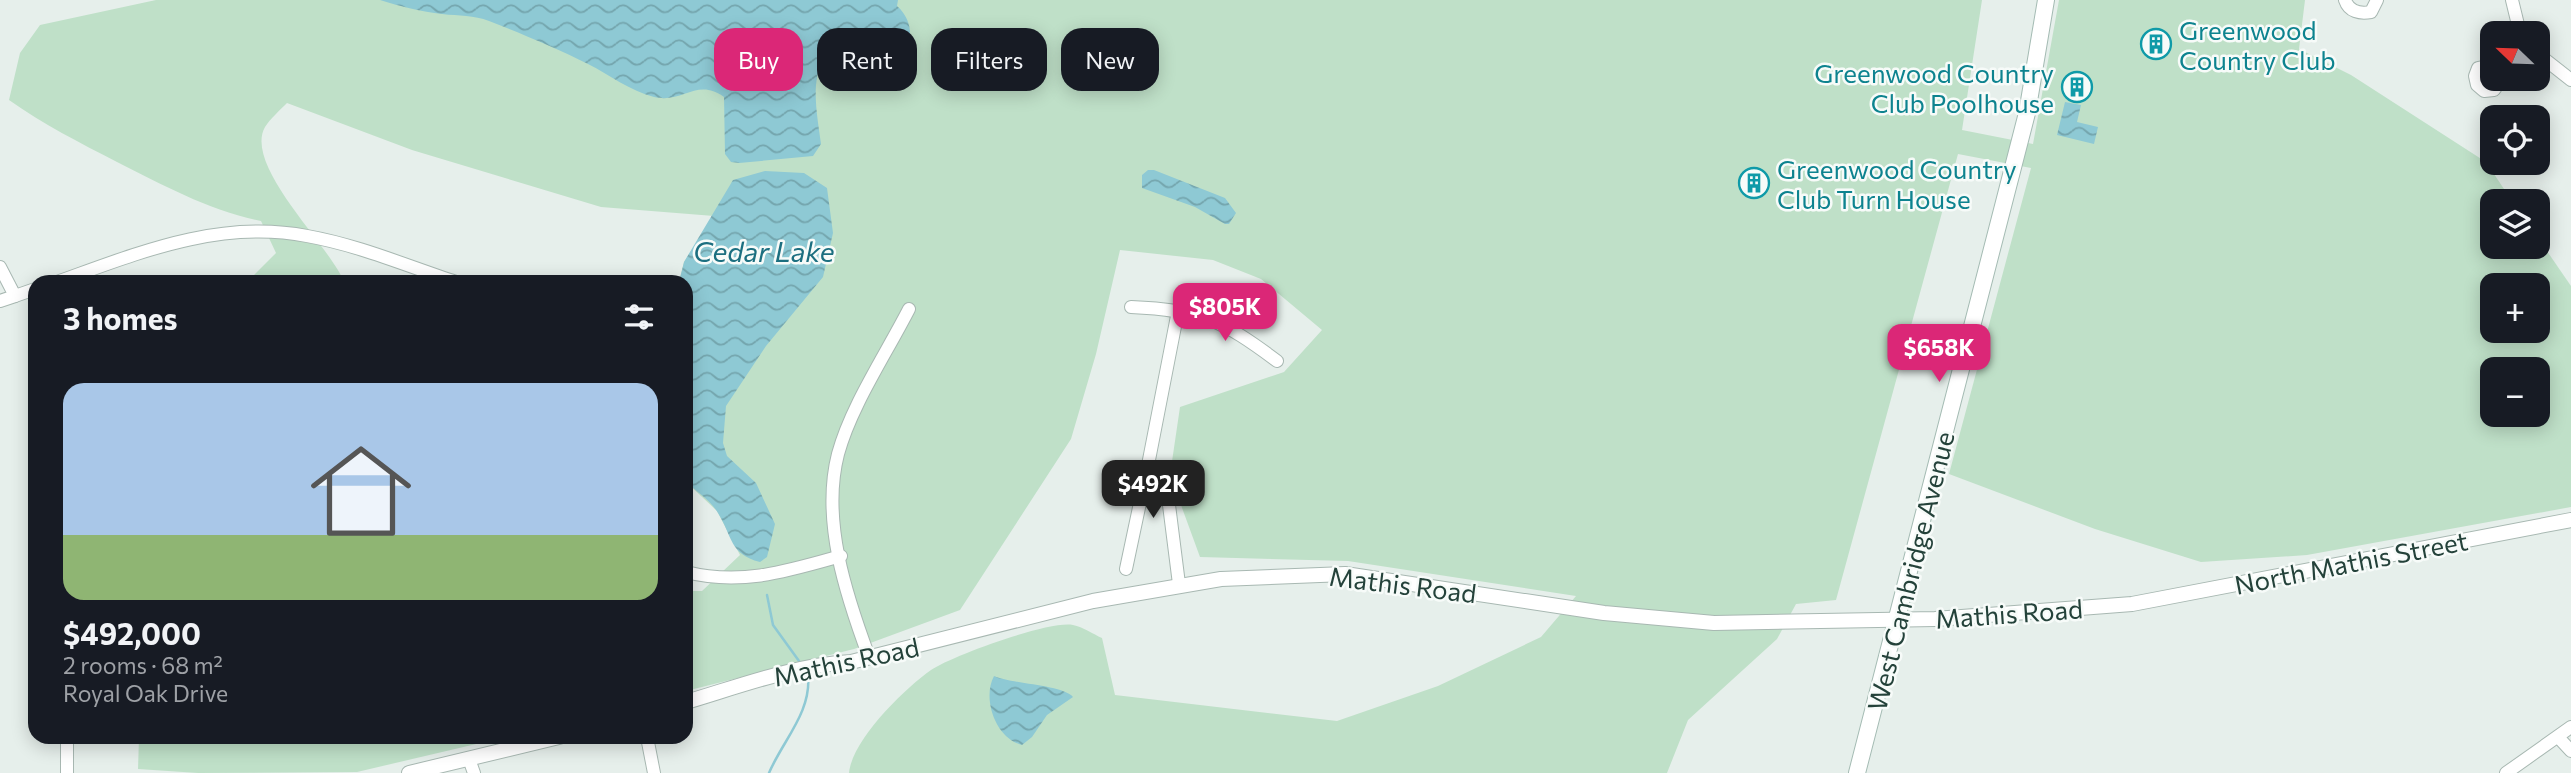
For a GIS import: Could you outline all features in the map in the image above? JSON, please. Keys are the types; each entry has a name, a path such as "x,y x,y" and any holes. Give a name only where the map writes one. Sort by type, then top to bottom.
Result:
{"main road":[{"name":"West Cambridge Avenue","path":"1857,773 2027,113 2046,0"}],"street":[{"path":"2345,0 2349,8 2360,13 2371,12 2377,0"},
{"path":"2512,0 2517,21"},
{"path":"2550,63 2571,80"},
{"path":"2480,68 2475,76 2480,86"},
{"path":"78,275 181,240 251,231 317,238 434,275"},
{"path":"0,267 15,296"},
{"path":"0,301 28,291"},
{"path":"1131,306 1208,317 1233,328 1277,361"},
{"path":"869,657 841,556 832,510 838,454 849,425 909,309"},
{"path":"1126,569 1178,311"},
{"path":"1148,465 1169,505 1179,584"},
{"name":"North Mathis Street","path":"2132,604 2571,520"},
{"path":"693,574 714,578 747,579 841,556"},
{"name":"Mathis Road","path":"693,700 777,675 869,657 1093,601 1179,584 1270,575 1345,574 1667,620 1761,624 1898,620 2132,604"},
{"path":"2507,773 2571,727"},
{"path":"2558,737 2571,751"},
{"path":"66,744 66,773"},
{"path":"409,773 472,766 538,744"},
{"path":"648,744 654,773"}],"green space":[{"name":"Greenwood Country Club","path":"156,0 1982,0 1962,130 2033,144 2059,0 2305,0 2299,49 2351,75 2480,158 2480,175 2495,175 2504,189 2480,189 2480,259 2550,259 2550,255 2571,286 2571,507 2307,555 2201,562 2095,529 1949,474 2031,168 1958,154 1836,600 1796,604 1777,639 1688,720 1667,773 849,773 852,760 869,731 907,689 942,664 1023,633 1073,625 1102,638 1115,695 1337,721 1438,686 1541,637 1576,596 1348,561 1200,557 1170,475 1180,407 1284,372 1322,330 1261,279 1213,260 1120,250 1096,354 1071,439 960,610 854,649 693,689 693,591 702,591 740,555 717,511 693,489 693,275 681,275 684,262 714,216 601,207 412,150 287,103 265,127 262,143 266,163 291,206 340,275 254,275 276,253 261,221 223,211 169,188 62,133 9,100 20,53 40,25"},
{"path":"139,744 476,744 357,772 198,773 138,769"}],"water":[{"name":"Cedar Lake","path":"380,0 898,0 897,6 906,17 909,28 817,28 816,96 821,144 813,156 739,163 731,162 725,154 724,97 714,92 698,90 673,97 654,97 628,87 564,53 489,21 403,7"},
{"path":"2065,102 2081,105 2077,122 2098,127 2094,144 2057,135"},
{"path":"1148,170 1225,198 1236,213 1229,224 1225,224 1195,207 1142,188 1142,175"},
{"name":"Cedar Lake","path":"765,171 804,173 827,188 833,233 823,277 766,346 726,406 723,443 727,456 756,483 775,524 767,557 760,562 750,559 737,549 715,509 693,488 693,275 681,275 684,262 733,180"},
{"path":"994,676 1048,687 1073,697 1047,715 1032,737 1022,745 1005,734 993,716 990,695"}],"waterway":[{"path":"767,595 773,625 799,661"},
{"path":"769,773 806,701 808,674"}],"place":[{"name":"Greenwood Country Club","path":"2156,44"},
{"name":"Greenwood Country Club Poolhouse","path":"2077,87"},
{"name":"Greenwood Country Club Turn House","path":"1754,183"}]}
